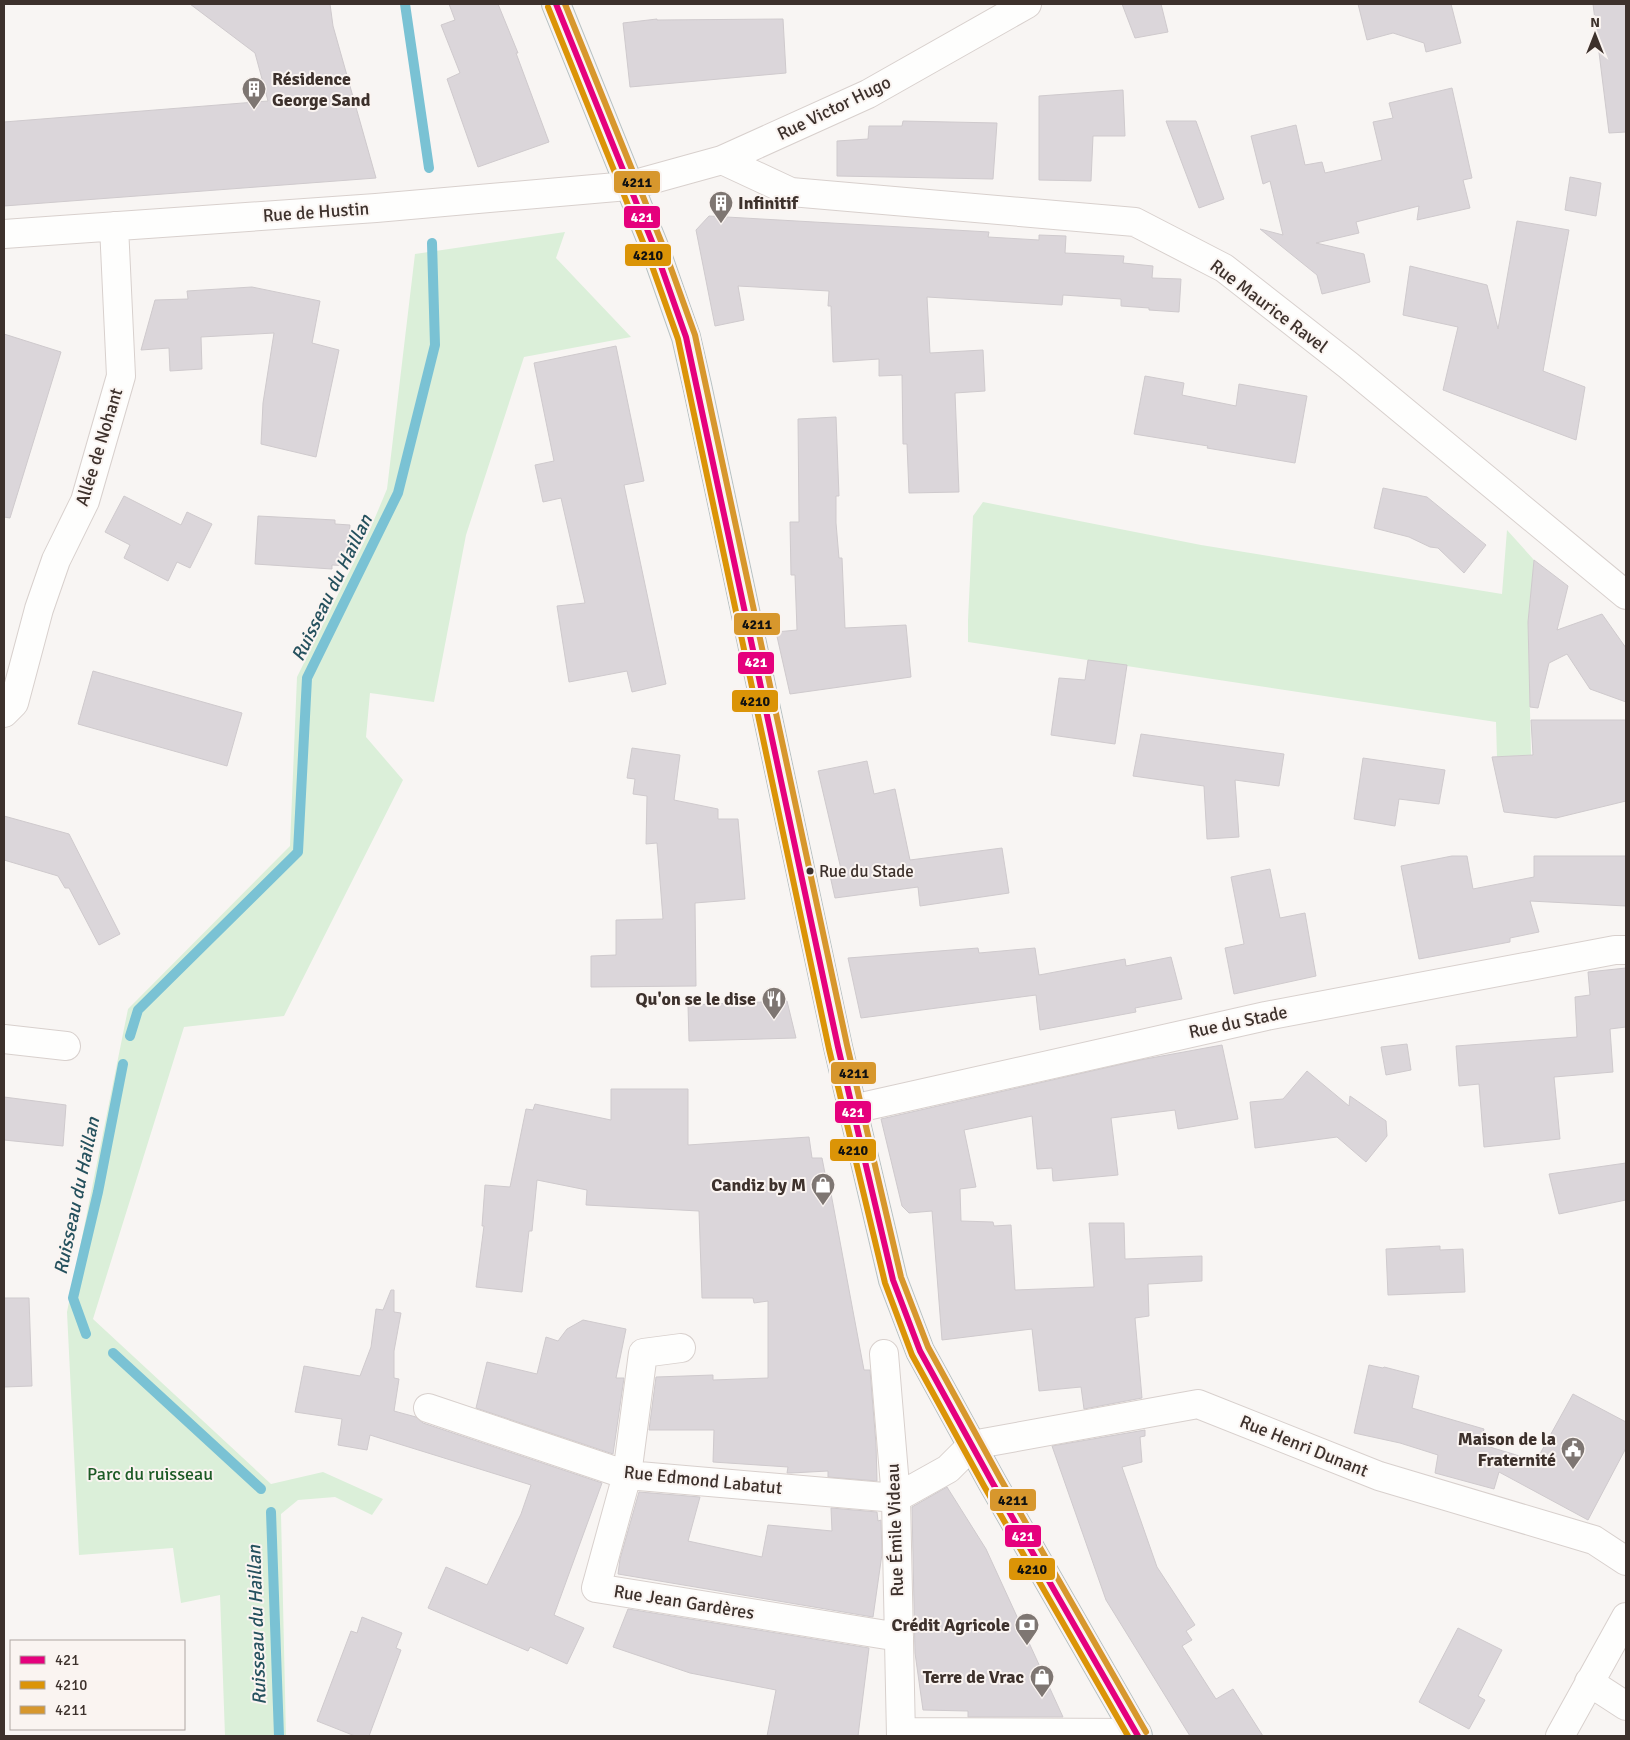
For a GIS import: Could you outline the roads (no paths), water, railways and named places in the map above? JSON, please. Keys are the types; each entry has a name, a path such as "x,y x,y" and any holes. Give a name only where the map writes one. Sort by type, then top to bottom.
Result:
{"main road":[{"path":"556,4 655,249 686,337 836,1038 893,1280 920,1351 1137,1735"}],"street":[{"name":"Rue Victor Hugo","path":"628,186 722,160 868,94 1027,4"},
{"name":"Rue Maurice Ravel","path":"722,160 791,192 1135,222 1224,268 1348,365 1626,595"},
{"name":"Rue de Hustin","path":"4,234 366,208 628,186"},
{"name":"Allée de Nohant","path":"4,713 14,703 42,601 56,560 85,501 122,376 114,226"},
{"name":"Rue du Stade","path":"853,1109 1266,1016 1615,950 1626,950"},
{"path":"4,1039 66,1046"},
{"name":"Rue Jean Gardères","path":"681,1348 644,1353 627,1475 596,1588 899,1637"},
{"name":"Rue Émile Videau","path":"884,1354 896,1498 901,1734"},
{"name":"Rue Henri Dunant","path":"972,1446 1198,1404 1379,1476 1594,1540 1626,1561"},
{"name":"Rue Edmond Labatut","path":"428,1408 627,1475 896,1498"},
{"path":"896,1498 948,1469 972,1446"},
{"path":"1560,1736 1626,1617"},
{"path":"1589,1682 1626,1706"},
{"path":"901,1734 1137,1735"}],"waterway":[{"name":"Ruisseau du Haillan","path":"405,4 429,168"},
{"name":"Ruisseau du Haillan","path":"130,1036 138,1010 298,852 307,678 398,493 435,345 432,243"},
{"name":"Ruisseau du Haillan","path":"86,1334 73,1298 98,1192 123,1064"},
{"name":"Ruisseau du Haillan","path":"113,1353 261,1489"},
{"name":"Ruisseau du Haillan","path":"271,1512 279,1736"}],"place":[{"name":"Résidence George Sand","path":"254,110"},
{"name":"Infinitif","path":"721,224"},
{"name":"Rue du Stade","path":"810,871"},
{"name":"Qu'on se le dise","path":"774,1020"},
{"name":"Candiz by M","path":"823,1206"},
{"name":"Maison de la Fraternité","path":"1573,1470"},
{"name":"Crédit Agricole","path":"1027,1646"},
{"name":"Terre de Vrac","path":"1042,1698"}],"park label":[{"name":"Parc du ruisseau","path":"150,1474"}]}
